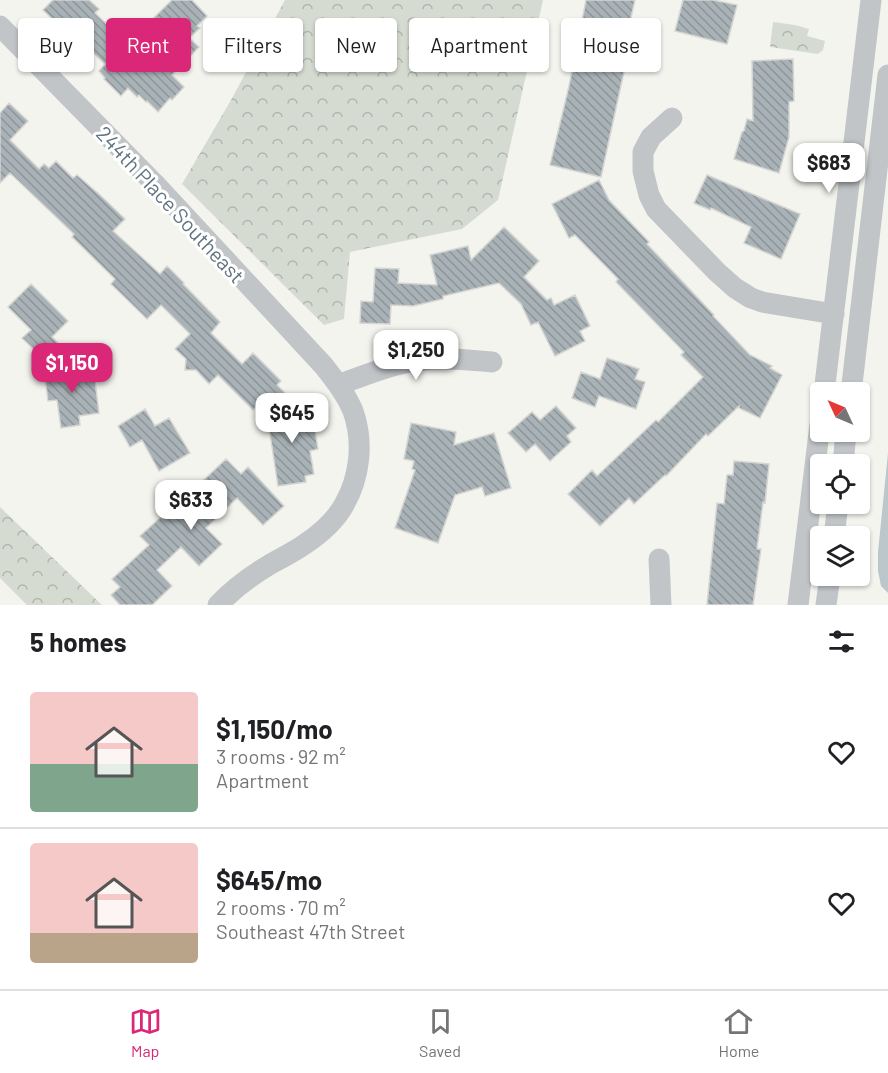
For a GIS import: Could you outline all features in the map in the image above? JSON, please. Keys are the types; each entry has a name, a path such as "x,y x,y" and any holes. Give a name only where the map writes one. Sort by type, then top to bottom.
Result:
{"street":[{"path":"825,382 871,0"},
{"name":"244th Place Southeast","path":"0,26 162,192 322,365 338,385 353,411 359,436 359,458 353,485 343,506 326,528 227,595 218,605"},
{"path":"852,382 888,75"},
{"path":"672,118 651,137 643,152 643,171 649,195 656,209 717,272 751,298 762,302 834,314"},
{"path":"338,385 387,368 422,360 492,362"},
{"path":"798,605 818,442"},
{"path":"658,559 661,605"},
{"path":"826,605 829,586"}],"green space":[{"path":"285,0 543,0 539,18 409,18 409,72 527,72 498,200 462,229 350,252 344,319 324,325 182,184 246,72 303,72 303,18 275,18"},
{"path":"773,22 809,29 807,36 825,41 823,50 818,54 770,47"},
{"path":"0,507 102,605 27,605 0,578"}],"shaded area":[{"path":"888,453 888,593 881,586 878,552"}],"building":[{"path":"53,0 89,0 99,9 95,13 106,24 106,72 175,72 172,75 184,87 158,112 128,88 121,96 99,71 105,64 94,54 94,18 51,18 43,10"},
{"path":"172,0 192,0 207,16 197,26 200,28 191,36 191,18 154,18"},
{"path":"586,0 635,0 631,18 582,18"},
{"path":"683,0 713,0 737,5 727,44 675,31"},
{"path":"191,40 199,47 191,55"},
{"path":"793,59 794,101 789,102 789,137 779,173 734,159 747,119 753,121 752,61"},
{"path":"572,72 624,72 601,177 550,165"},
{"path":"9,103 28,121 10,140 39,169 44,164 49,168 56,161 73,178 77,175 100,195 125,219 113,231 160,274 167,266 220,322 211,333 242,364 253,353 281,381 277,385 288,396 266,409 264,398 253,410 218,375 209,384 196,370 185,370 186,359 175,349 190,334 161,305 147,319 111,284 115,279 72,237 74,234 10,173 0,183 0,113"},
{"path":"707,175 800,214 781,259 744,243 751,227 711,208 710,210 694,203"},
{"path":"599,180 609,200 713,316 750,355 772,366 770,368 782,375 760,418 739,406 708,436 706,434 666,476 634,504 629,498 600,526 568,494 592,470 597,476 656,420 658,422 703,377 681,355 684,352 616,282 618,279 575,235 569,238 552,204"},
{"path":"504,227 539,261 524,277 547,300 551,298 554,305 575,295 590,326 580,331 585,341 555,356 538,322 531,325 521,304 499,283 443,296 443,299 413,306 391,305 390,324 360,323 361,301 373,302 375,268 399,269 398,283 437,285 430,255 468,246 471,260"},
{"path":"31,284 68,321 52,337 59,344 44,359 22,338 31,330 8,307"},
{"path":"607,358 639,369 635,379 645,382 636,409 599,396 595,407 572,398 581,372 600,379"},
{"path":"73,366 74,376 94,373 99,413 79,416 80,425 61,428 57,400 48,401 44,370"},
{"path":"291,399 311,419 318,449 310,451 314,474 305,476 306,482 278,486 268,421"},
{"path":"556,406 576,428 567,436 571,442 550,461 535,444 526,452 508,433 532,412 540,420"},
{"path":"145,409 155,426 169,418 190,453 159,471 142,440 130,447 118,426"},
{"path":"411,423 456,432 454,445 494,433 511,488 485,496 482,487 455,495 438,543 395,528 415,470 412,469 414,461 404,459"},
{"path":"226,459 241,474 248,467 284,506 263,525 237,498 206,528 222,544 199,566 181,547 157,570 172,586 152,605 120,605 111,595 120,587 112,579 149,545 140,536"},
{"path":"734,461 769,464 757,549 761,549 753,605 707,605 717,503 724,504 727,475 733,475"}]}
